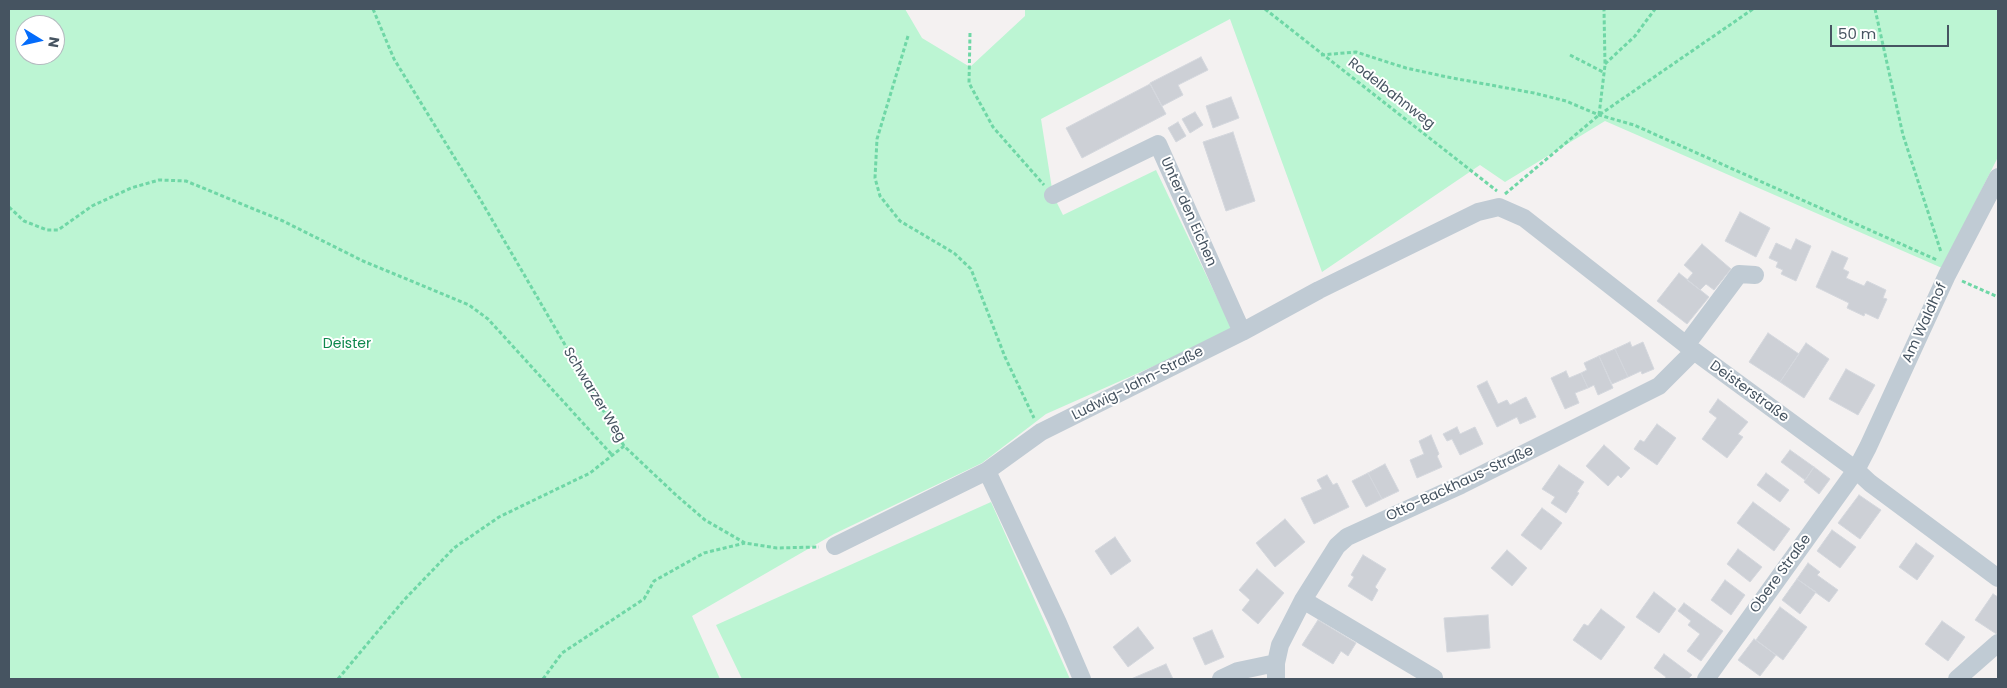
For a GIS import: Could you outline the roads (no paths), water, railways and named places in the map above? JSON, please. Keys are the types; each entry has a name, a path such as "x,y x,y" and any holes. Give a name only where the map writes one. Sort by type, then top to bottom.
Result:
{"street":[{"name":"Unter den Eichen","path":"1053,195 1158,144 1242,332"},
{"name":"Am Waldhof","path":"1856,470 1948,268 1998,177"},
{"name":"Ludwig-Jahn-Straße","path":"987,471 1041,432 1242,332 1397,251 1502,201"},
{"name":"Deisterstraße","path":"1502,201 1690,348 1856,470 1870,483 1998,578"},
{"name":"Otto-Backhaus-Straße","path":"1222,679 1238,672 1276,671 1280,645 1303,600 1337,546 1348,537 1462,485 1659,386 1690,348 1740,274 1755,275"},
{"name":"Obere Straße","path":"1706,679 1856,470"},
{"path":"835,546 987,471 1082,679"},
{"path":"1303,600 1434,678"},
{"path":"1957,679 1998,643"}],"park label":[{"name":"Deister","path":"347,344"}]}
